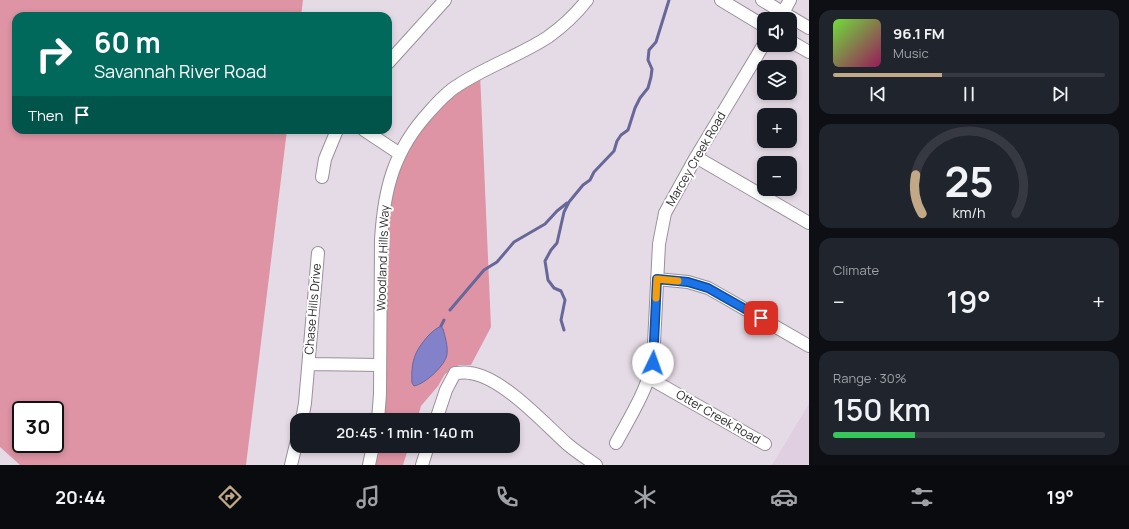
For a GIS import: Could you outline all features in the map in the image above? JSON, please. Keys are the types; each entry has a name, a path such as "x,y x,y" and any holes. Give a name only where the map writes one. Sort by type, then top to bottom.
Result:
{"street":[{"path":"392,58 443,0"},
{"name":"Woodland Hills Way","path":"379,413 382,217 385,196 392,174 408,138 436,104 456,86 548,37 567,22 587,0"},
{"path":"721,0 757,22"},
{"path":"762,0 776,12"},
{"path":"783,12 790,0"},
{"path":"797,23 809,28"},
{"path":"797,45 809,52"},
{"name":"Marcey Creek Road","path":"616,443 641,397 649,378 653,363 659,244 665,213 696,157 759,52"},
{"path":"322,177 325,159 335,134"},
{"path":"370,134 400,154"},
{"path":"696,157 809,223"},
{"name":"Chase Hills Drive","path":"303,413 309,364 318,253"},
{"path":"657,279 688,282 708,288 809,346"},
{"name":"Chase Hills Drive","path":"309,364 380,365"},
{"path":"438,413 446,390 455,373 471,373 487,378 520,400 567,444 596,465"},
{"name":"Otter Creek Road","path":"649,378 765,444"},
{"path":"291,465 294,453"},
{"path":"369,465 372,453"},
{"path":"422,465 426,453"}],"shaded area":[{"path":"0,0 303,0 302,12 12,12 12,134 287,134 246,465 20,465 0,447"},
{"path":"480,73 491,327 471,365 459,365 445,374 438,386 421,406 419,413 378,413 385,196 422,120"},
{"path":"441,326 447,344 446,358 429,378 419,385 414,386 412,383 412,369 414,358 419,347 428,336 435,329"},
{"path":"809,404 809,465 772,465"},
{"path":"372,453 407,453 403,465 369,465"}],"waterway":[{"path":"564,330 561,320 565,300 561,291 554,288 548,280 545,261 557,243 564,212 569,202 614,151 617,141 621,135 628,130 635,108 640,98 648,88 652,69 648,60 649,50 656,42 669,0"},
{"path":"450,310 484,270 497,262 514,242 545,224 567,203"},
{"path":"441,326 444,320"}],"slow traffic":[{"path":"656,298 657,279 678,281"}],"route":[{"path":"653,363 657,279 688,282 708,288 761,318"}]}
